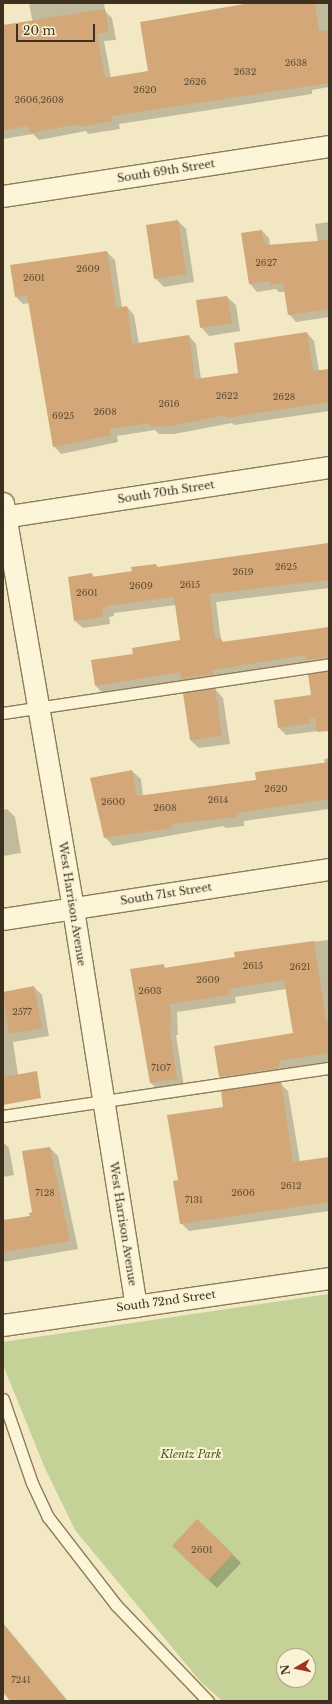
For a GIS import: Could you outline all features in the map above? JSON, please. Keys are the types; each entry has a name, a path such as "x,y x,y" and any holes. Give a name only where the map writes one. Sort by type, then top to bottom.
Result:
{"street":[{"name":"South 69th Street","path":"3,196 329,146"},
{"name":"South 70th Street","path":"4,512 329,467"},
{"name":"West Harrison Avenue","path":"4,512 40,708 136,1306"},
{"name":"South 71st Street","path":"3,919 329,868"},
{"name":"South 72nd Street","path":"3,1325 329,1278"}],"lane":[{"path":"3,713 329,664"},
{"path":"3,1116 329,1068"},
{"path":"3,1398 32,1482 48,1517 116,1605 208,1701"}],"green space":[{"name":"Klentz Park","path":"329,1294 329,1701 222,1701 200,1681 75,1530 44,1466 3,1365 3,1342"}],"building":[{"path":"250,3 315,3 319,31 329,30 329,83 112,116 112,121 79,127 79,124 30,133 29,126 3,130 3,25 105,9 109,32 97,34 105,78 148,71 140,22"},
{"path":"178,220 186,274 154,279 146,225"},
{"path":"262,230 264,243 268,245 329,240 329,309 288,315 283,283 271,285 270,281 249,284 241,233"},
{"path":"107,251 116,308 127,306 132,344 189,335 195,379 238,373 234,343 307,332 313,371 329,369 329,402 225,418 225,415 165,427 165,425 150,427 150,423 110,429 111,435 53,447 27,295 15,297 10,265"},
{"path":"227,296 232,323 200,328 196,300"},
{"path":"329,543 329,580 209,594 215,639 221,638 222,642 329,627 329,657 306,660 305,655 212,670 213,674 181,679 180,672 95,686 91,660 133,654 132,648 180,640 174,597 106,606 107,609 102,609 103,617 74,621 68,577 92,573 92,577 132,571 131,567 156,564 157,567"},
{"path":"329,671 329,731 317,732 315,717 310,718 311,723 278,728 274,700 311,695 308,674"},
{"path":"215,688 222,736 190,740 183,693"},
{"path":"329,762 329,799 236,813 237,817 171,824 172,828 104,838 90,778 132,770 137,796 256,780 255,772"},
{"path":"314,941 326,1021 329,1021 329,1053 280,1061 278,1068 219,1077 214,1046 293,1033 284,980 228,989 229,995 170,1004 171,1027 169,1027 177,1079 150,1083 130,969 164,964 164,968 235,957 234,952"},
{"path":"34,986 42,1028 9,1034 3,992"},
{"path":"37,1071 41,1098 3,1105 3,1077"},
{"path":"281,1082 293,1162 329,1157 329,1202 180,1224 173,1181 178,1180 167,1115 223,1107 221,1091"},
{"path":"50,1147 70,1241 3,1252 3,1220 30,1216 29,1213 32,1212 22,1151"},
{"path":"197,1519 233,1554 208,1580 172,1546"},
{"path":"3,1624 67,1701 10,1701 3,1692"}]}
